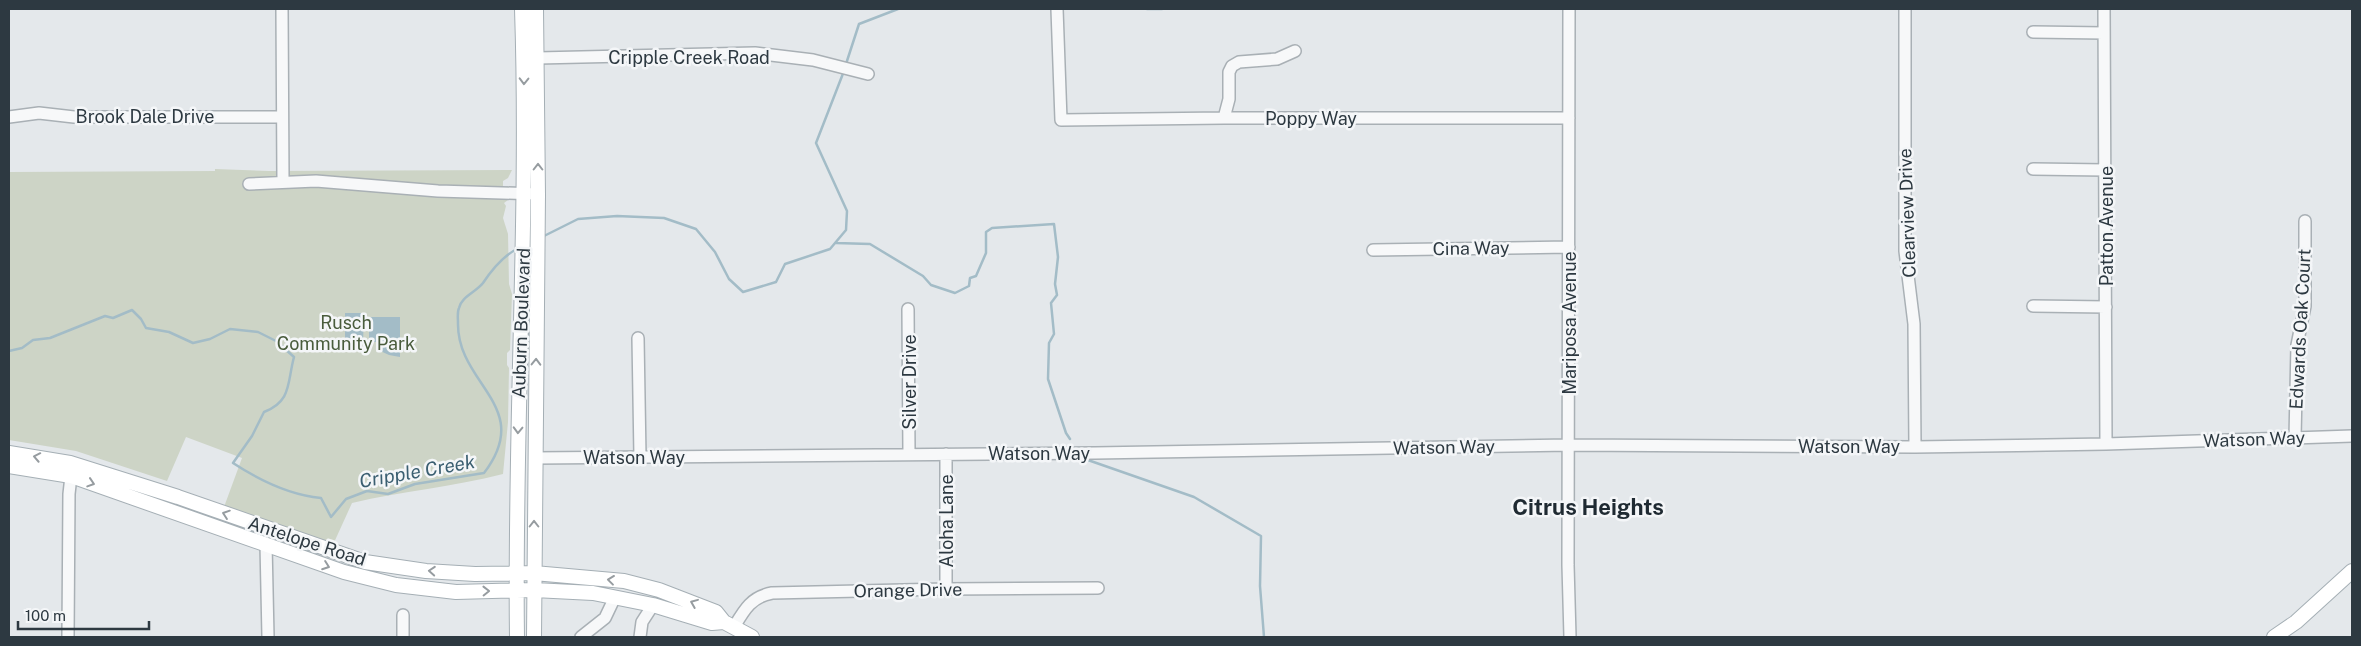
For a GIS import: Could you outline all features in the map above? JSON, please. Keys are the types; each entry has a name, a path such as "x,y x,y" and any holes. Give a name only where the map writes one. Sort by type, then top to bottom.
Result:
{"main road":[{"name":"Auburn Boulevard","path":"517,637 516,573 523,258 522,9"},
{"name":"Auburn Boulevard","path":"534,637 538,194 536,9"},
{"name":"Antelope Road","path":"9,453 70,463 365,562 426,571 476,574 534,573 624,581 690,601 716,612 729,625 752,637"},
{"name":"Antelope Road","path":"9,466 71,476 344,572 396,585 456,592 534,590 593,593 615,596 653,605 712,623 729,625"},
{"path":"2274,637 2296,622 2352,571"}],"street":[{"path":"282,9 283,181"},
{"name":"Poppy Way","path":"1057,9 1059,113 1061,120 1569,118"},
{"name":"Mariposa Avenue","path":"1569,9 1568,565 1570,637"},
{"name":"Clearview Drive","path":"1905,9 1905,251 1914,324 1915,447"},
{"name":"Patton Avenue","path":"2104,9 2106,444"},
{"path":"2033,32 2104,33"},
{"path":"1224,118 1229,99 1229,72 1232,66 1239,62 1277,59 1295,51"},
{"name":"Cripple Creek Road","path":"538,58 755,53 813,60 868,74"},
{"name":"Brook Dale Drive","path":"9,117 39,113 74,117 282,117"},
{"path":"2033,169 2105,170"},
{"path":"249,184 316,181 438,191 538,194"},
{"name":"Edwards Oak Court","path":"2295,438 2297,345 2305,306 2305,221"},
{"name":"Cina Way","path":"1372,250 1569,247"},
{"path":"2033,306 2106,306"},
{"name":"Silver Drive","path":"908,309 909,454"},
{"path":"638,338 640,457"},
{"name":"Watson Way","path":"535,458 1569,445 1915,447 2106,444 2352,436"},
{"name":"Aloha Lane","path":"946,454 946,589"},
{"path":"68,637 69,494 71,476"},
{"path":"266,544 268,637"},
{"name":"Orange Drive","path":"729,625 748,604 763,595 946,589 1098,588"},
{"path":"581,637 605,618 615,596"},
{"path":"640,637 642,622 653,605"},
{"path":"403,614 403,637"}],"green space":[{"name":"Rusch Community Park","path":"215,169 269,171 512,170 508,178 503,181 503,188 508,186 508,200 504,203 506,206 503,218 508,234 509,284 512,294 510,350 507,353 507,365 509,368 508,422 503,474 352,503 332,547 224,507 242,458 186,437 167,481 76,451 9,440 9,172 215,171"}],"water":[{"path":"345,313 364,313 363,343 345,344"},
{"path":"369,317 400,317 400,357 389,355 376,349 388,342 369,342"}],"waterway":[{"name":"Cripple Creek","path":"846,64 859,24 898,9"},
{"name":"Cripple Creek","path":"1147,9 1162,9"},
{"name":"Cripple Creek","path":"542,237 578,219 617,216 664,218 696,229 715,252 729,279 743,292 776,282 785,264 830,249 846,230 847,211 816,143 844,71"},
{"path":"836,243 870,244 923,276 931,285 955,293 969,286 970,278 976,276 986,253 986,232 992,228 1054,224 1058,257 1055,284 1057,295 1051,303 1054,334 1049,343 1048,379 1066,433 1070,439"},
{"name":"Cripple Creek","path":"9,351 22,348 33,340 50,338 105,316 113,318 132,310 141,319 146,328 169,332 193,343 210,339 230,329 258,332 276,341 294,357 287,390 280,402 264,412 252,436 233,463 275,486 298,494 321,498 331,517 346,499 367,491 388,494 415,484 484,473 497,450 501,430 498,412 469,363 461,344 458,311 460,304 480,286 502,260 517,249"},
{"path":"1085,459 1194,497 1261,536 1260,586 1264,637"}],"district":[{"name":"Citrus Heights","path":"1588,507"}]}
